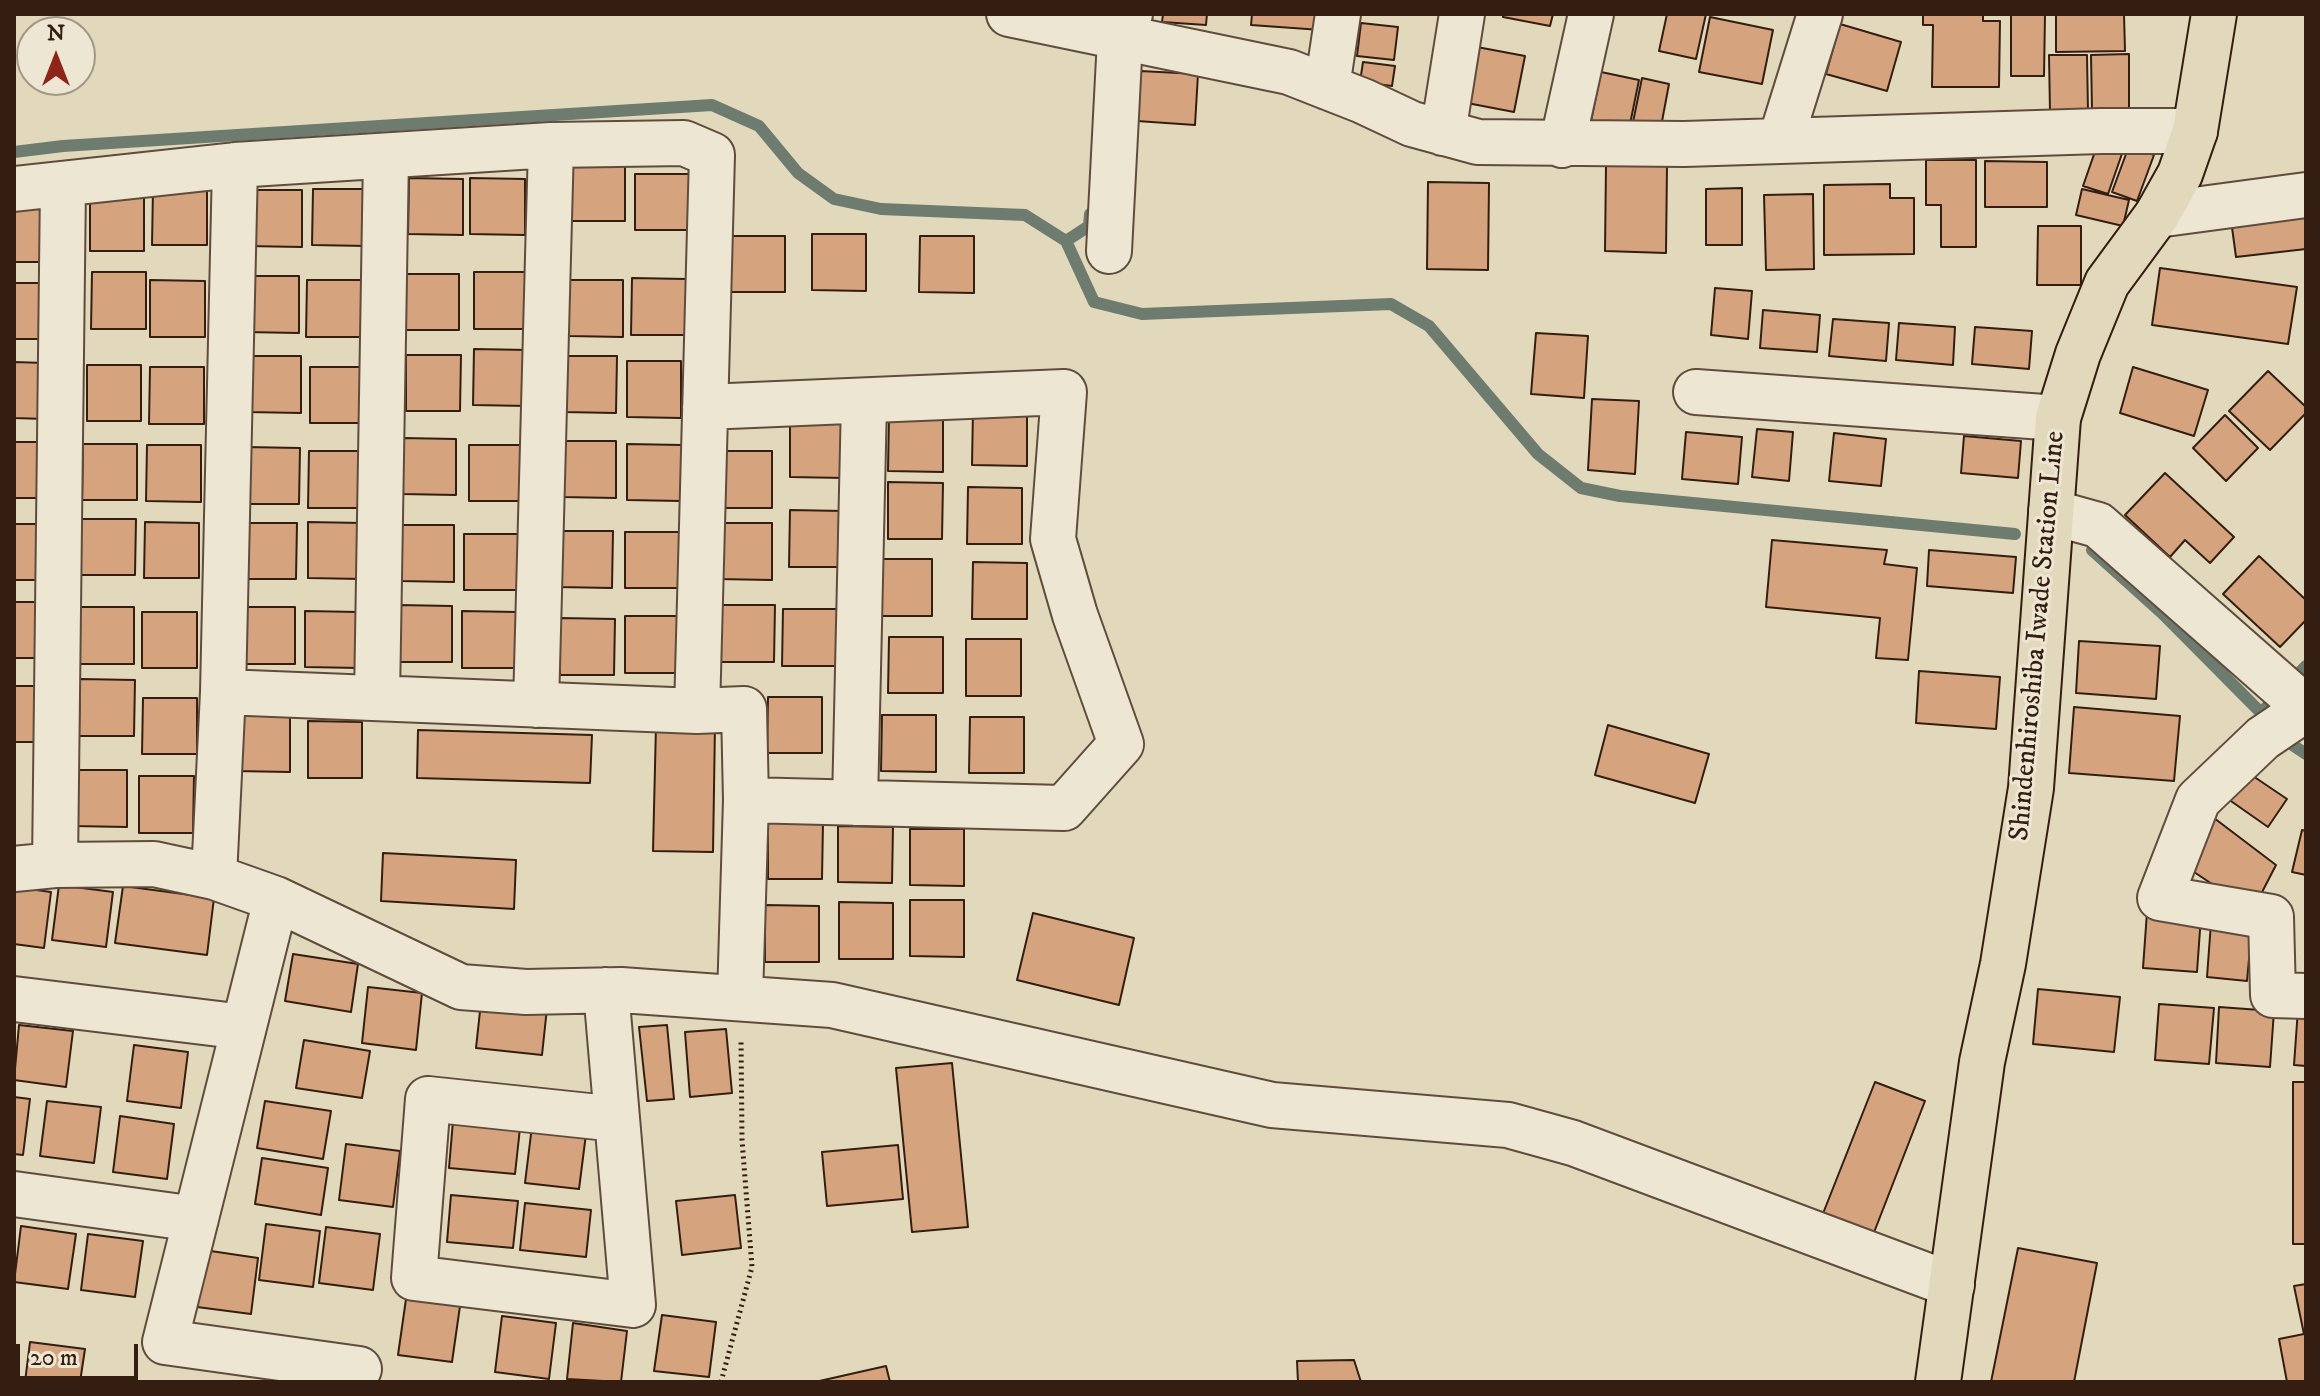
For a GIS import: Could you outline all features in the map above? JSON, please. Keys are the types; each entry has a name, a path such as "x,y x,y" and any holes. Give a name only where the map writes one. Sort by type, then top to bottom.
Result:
{"main road":[{"name":"Shindenhiroshiba Iwade Station Line","path":"1938,1382 1982,1062 2003,964 2031,788 2058,418 2078,354 2107,283 2157,215 2180,174 2195,131 2214,14"}],"street":[{"path":"1009,14 1125,26 1289,72 1412,124 1478,142 1684,144 1781,139 2195,131"},
{"path":"1327,87 1338,14"},
{"path":"1443,133 1462,14"},
{"path":"1562,145 1591,14"},
{"path":"1781,139 1820,14"},
{"path":"1109,251 1125,26"},
{"path":"14,189 235,165 551,145 684,143 712,155 697,711"},
{"path":"536,705 551,145"},
{"path":"377,698 386,156"},
{"path":"214,877 223,692 235,165"},
{"path":"63,184 34,867 154,864 214,877 276,899 461,987 526,992 606,990 832,1005 1272,1105 1508,1125 1573,1143 1952,1285"},
{"path":"2157,215 2306,195"},
{"path":"705,407 1064,392 1053,539 1075,615 1121,744 1064,808 746,800"},
{"path":"1696,392 2058,418"},
{"path":"855,803 864,401"},
{"path":"2051,512 2098,525 2306,708 2263,738 2198,800 2160,898 2271,917 2273,995 2306,996"},
{"path":"223,692 697,711 744,709 746,800 740,998"},
{"path":"276,899 165,1342 359,1369"},
{"path":"606,990 633,1305 414,1278 428,1099 617,1119"},
{"path":"14,999 244,1027"},
{"path":"14,1194 196,1219"}],"path":[{"path":"721,1382 752,1267 742,1140 740,998"}],"building":[{"path":"1163,14 1207,14 1206,25 1162,22"},
{"path":"1252,14 1322,14 1321,30 1251,25"},
{"path":"1503,14 1553,14 1550,26 1503,17"},
{"path":"1667,14 1706,14 1696,59 1659,51"},
{"path":"1923,14 1983,14 1983,21 2000,21 1999,87 1932,87 1933,25 1923,25"},
{"path":"2011,14 2045,14 2044,76 2011,76"},
{"path":"2056,14 2124,14 2125,51 2056,52"},
{"path":"1710,17 1773,30 1762,84 1699,72"},
{"path":"1361,23 1398,27 1394,60 1357,56"},
{"path":"1840,24 1901,42 1887,91 1826,74"},
{"path":"1477,47 1525,56 1514,112 1467,103"},
{"path":"2129,54 2129,111 2092,111 2091,55"},
{"path":"2049,55 2087,55 2088,112 2050,112"},
{"path":"1363,62 1395,66 1392,86 1360,82"},
{"path":"1140,71 1198,74 1195,125 1137,121"},
{"path":"1601,72 1639,80 1629,129 1591,121"},
{"path":"1642,78 1669,84 1660,132 1632,127"},
{"path":"2099,140 2124,148 2108,194 2083,186"},
{"path":"2129,146 2154,155 2137,201 2112,192"},
{"path":"1926,160 1976,160 1976,247 1941,247 1941,205 1926,205"},
{"path":"1985,161 2047,162 2047,207 1985,207"},
{"path":"571,165 625,165 625,221 571,221"},
{"path":"1606,165 1667,165 1666,253 1605,251"},
{"path":"635,174 690,174 689,230 635,230"},
{"path":"409,178 463,179 463,235 408,234"},
{"path":"470,178 525,179 525,235 470,234"},
{"path":"1428,182 1489,183 1488,270 1427,269"},
{"path":"1890,184 1890,198 1914,198 1914,254 1824,255 1824,185"},
{"path":"153,188 207,189 207,245 152,245"},
{"path":"1742,188 1742,245 1706,245 1706,189"},
{"path":"313,189 367,189 367,246 312,245"},
{"path":"2082,189 2129,200 2123,226 2076,215"},
{"path":"248,190 302,190 302,247 247,246"},
{"path":"1813,194 1814,269 1766,270 1764,195"},
{"path":"90,195 144,195 144,251 90,251"},
{"path":"14,206 51,207 51,262 14,262"},
{"path":"2306,211 2306,249 2236,257 2231,220"},
{"path":"2038,226 2081,226 2081,285 2037,285"},
{"path":"812,234 866,234 866,291 812,290"},
{"path":"731,236 785,236 785,292 730,292"},
{"path":"920,236 974,236 974,293 919,292"},
{"path":"2160,268 2297,287 2288,344 2152,325"},
{"path":"92,272 146,272 146,329 91,329"},
{"path":"474,272 529,272 528,329 474,329"},
{"path":"405,274 459,274 459,330 404,330"},
{"path":"244,276 299,276 299,333 244,332"},
{"path":"632,278 686,279 686,335 631,335"},
{"path":"150,280 205,281 205,337 150,337"},
{"path":"307,280 362,280 361,337 306,337"},
{"path":"569,280 623,280 623,337 569,336"},
{"path":"14,283 43,283 42,339 14,339"},
{"path":"1715,288 1752,291 1748,339 1711,335"},
{"path":"1763,310 1820,315 1817,352 1760,348"},
{"path":"1833,319 1889,323 1886,361 1829,356"},
{"path":"1899,323 1955,327 1953,365 1896,360"},
{"path":"1975,327 2032,331 2029,369 1972,364"},
{"path":"1536,333 1588,336 1584,398 1531,394"},
{"path":"474,349 528,350 528,406 473,405"},
{"path":"406,355 461,355 460,411 406,411"},
{"path":"247,356 301,356 301,413 247,412"},
{"path":"562,356 617,356 616,413 562,412"},
{"path":"627,361 681,361 681,418 627,417"},
{"path":"14,362 45,363 45,419 14,418"},
{"path":"87,365 141,365 141,421 87,421"},
{"path":"150,367 204,367 204,424 149,424"},
{"path":"310,367 364,367 364,423 310,423"},
{"path":"2133,367 2208,390 2194,436 2120,413"},
{"path":"2268,371 2306,407 2306,413 2270,450 2229,411"},
{"path":"1592,399 1639,401 1635,474 1588,470"},
{"path":"973,409 1027,409 1027,466 972,465"},
{"path":"889,415 943,415 943,472 888,471"},
{"path":"2225,415 2258,448 2226,481 2193,448"},
{"path":"790,421 844,422 844,478 790,477"},
{"path":"1757,429 1793,432 1789,481 1752,477"},
{"path":"1686,432 1742,437 1738,484 1682,479"},
{"path":"1834,433 1886,439 1881,486 1829,481"},
{"path":"1964,436 2021,441 2018,478 1961,473"},
{"path":"402,438 456,439 456,495 401,494"},
{"path":"561,441 616,441 616,498 561,497"},
{"path":"14,442 45,442 45,498 14,498"},
{"path":"83,444 137,444 137,500 82,500"},
{"path":"627,444 682,445 681,501 627,500"},
{"path":"147,445 201,445 201,502 146,501"},
{"path":"469,445 524,445 523,501 469,501"},
{"path":"245,447 300,448 299,504 244,504"},
{"path":"309,451 363,451 363,508 308,508"},
{"path":"718,451 772,451 772,508 718,508"},
{"path":"2165,473 2234,537 2210,563 2185,540 2170,557 2125,515"},
{"path":"888,482 943,483 942,539 888,539"},
{"path":"968,487 1022,488 1022,544 967,544"},
{"path":"790,510 844,511 844,567 789,567"},
{"path":"81,519 136,519 135,575 81,575"},
{"path":"145,522 199,523 199,578 144,578"},
{"path":"308,522 362,523 362,579 308,578"},
{"path":"242,523 297,523 296,579 242,579"},
{"path":"718,523 772,523 772,580 717,579"},
{"path":"14,524 42,524 42,580 14,580"},
{"path":"400,525 454,525 454,582 399,581"},
{"path":"558,531 613,531 612,588 558,587"},
{"path":"625,532 680,532 679,588 625,588"},
{"path":"464,534 519,534 518,590 464,590"},
{"path":"1772,540 1887,550 1884,564 1917,568 1908,660 1876,658 1880,618 1766,607"},
{"path":"1929,550 2016,557 2013,593 1927,586"},
{"path":"2259,556 2306,600 2306,620 2280,647 2223,594"},
{"path":"877,559 932,559 932,616 877,616"},
{"path":"973,562 1027,563 1027,619 972,619"},
{"path":"14,602 39,602 39,658 14,658"},
{"path":"398,605 452,606 452,662 397,662"},
{"path":"720,605 775,605 774,662 720,662"},
{"path":"79,607 134,607 134,664 79,664"},
{"path":"241,607 295,607 295,664 240,664"},
{"path":"783,609 837,609 837,666 782,666"},
{"path":"305,611 359,612 359,668 305,667"},
{"path":"462,611 517,612 516,668 462,668"},
{"path":"142,612 197,612 197,668 142,668"},
{"path":"625,616 680,616 679,673 625,673"},
{"path":"560,618 615,619 614,675 560,675"},
{"path":"889,637 943,637 943,693 888,693"},
{"path":"966,639 1021,639 1021,696 966,696"},
{"path":"2079,641 2160,646 2156,699 2076,693"},
{"path":"1919,671 2000,677 1996,729 1916,723"},
{"path":"80,679 135,680 134,736 79,736"},
{"path":"14,686 39,686 39,742 14,742"},
{"path":"768,697 822,697 822,753 767,753"},
{"path":"143,698 197,698 197,754 142,754"},
{"path":"2074,707 2180,716 2174,781 2069,773"},
{"path":"235,715 290,715 290,772 235,771"},
{"path":"882,715 936,715 936,772 881,771"},
{"path":"970,717 1024,717 1024,773 969,773"},
{"path":"308,721 362,722 362,778 308,778"},
{"path":"656,725 715,725 713,852 653,851"},
{"path":"1608,725 1709,754 1695,803 1595,775"},
{"path":"418,730 592,735 590,783 417,778"},
{"path":"73,770 127,770 127,827 73,826"},
{"path":"2247,772 2287,799 2268,827 2228,799"},
{"path":"139,776 194,776 193,833 139,833"},
{"path":"2214,818 2276,865 2259,898 2218,888 2182,864"},
{"path":"768,822 823,822 822,879 768,879"},
{"path":"838,826 893,827 892,883 838,882"},
{"path":"910,829 964,829 964,886 910,885"},
{"path":"2302,830 2306,831 2306,875 2292,872"},
{"path":"383,853 516,860 514,909 381,901"},
{"path":"59,885 113,892 106,947 52,940"},
{"path":"123,886 214,898 207,955 115,943"},
{"path":"14,887 51,892 44,948 14,944"},
{"path":"910,900 964,900 964,957 910,956"},
{"path":"839,902 893,903 893,959 839,959"},
{"path":"765,905 819,906 819,962 765,962"},
{"path":"2147,912 2201,916 2197,972 2143,968"},
{"path":"1033,913 1134,938 1119,1005 1017,980"},
{"path":"2211,923 2252,926 2247,981 2207,977"},
{"path":"293,954 358,964 351,1012 285,1001"},
{"path":"368,987 422,993 416,1050 362,1043"},
{"path":"2038,989 2120,997 2114,1052 2033,1044"},
{"path":"481,1002 547,1008 542,1055 476,1048"},
{"path":"2159,1004 2214,1008 2209,1064 2155,1060"},
{"path":"2219,1007 2274,1011 2270,1067 2216,1063"},
{"path":"2298,1009 2306,1010 2306,1066 2294,1065"},
{"path":"19,1025 73,1031 66,1087 14,1080"},
{"path":"667,1025 674,1099 647,1101 639,1027"},
{"path":"726,1029 732,1093 690,1097 685,1032"},
{"path":"304,1040 370,1051 362,1098 296,1088"},
{"path":"134,1045 188,1052 181,1108 127,1101"},
{"path":"952,1063 968,1227 912,1232 896,1068"},
{"path":"1875,1082 1925,1101 1873,1235 1822,1216"},
{"path":"2293,1082 2306,1082 2306,1244 2293,1244"},
{"path":"14,1097 30,1099 23,1155 14,1154"},
{"path":"47,1101 101,1107 94,1163 40,1156"},
{"path":"265,1101 331,1111 323,1159 257,1148"},
{"path":"120,1116 174,1124 167,1179 113,1172"},
{"path":"453,1121 520,1128 515,1174 449,1168"},
{"path":"532,1126 586,1134 579,1189 525,1183"},
{"path":"346,1144 400,1151 393,1207 339,1200"},
{"path":"898,1145 903,1199 827,1206 822,1152"},
{"path":"262,1158 328,1168 321,1215 255,1204"},
{"path":"451,1195 518,1201 513,1248 447,1242"},
{"path":"735,1195 741,1248 682,1255 676,1201"},
{"path":"525,1203 591,1210 586,1257 520,1250"},
{"path":"266,1224 320,1231 313,1287 259,1280"},
{"path":"21,1226 76,1234 68,1289 14,1282"},
{"path":"326,1227 380,1234 373,1290 319,1283"},
{"path":"88,1234 143,1241 135,1297 81,1290"},
{"path":"2018,1248 2097,1263 2074,1382 1991,1382"},
{"path":"204,1250 258,1258 251,1314 197,1307"},
{"path":"2306,1284 2306,1382 2287,1382 2279,1339 2304,1334 2294,1286"},
{"path":"406,1299 460,1306 452,1362 398,1355"},
{"path":"662,1315 716,1322 709,1377 654,1371"},
{"path":"502,1316 556,1323 549,1379 495,1372"},
{"path":"573,1323 627,1331 621,1382 567,1379"},
{"path":"30,1342 85,1349 80,1382 25,1382"},
{"path":"1354,1360 1361,1382 1298,1382 1297,1361"},
{"path":"886,1366 890,1382 815,1382"}],"waterway":[{"path":"14,152 63,146 712,105 759,126 798,173 834,199 881,209 1025,215 1066,241 1094,302 1142,314 1391,304 1429,326 1538,454 1581,488 1620,496 2015,534"},
{"path":"1066,241 1089,226 1090,214"},
{"path":"2092,550 2163,614 2294,746 2306,754"},
{"path":"2261,713 2306,666"}]}
